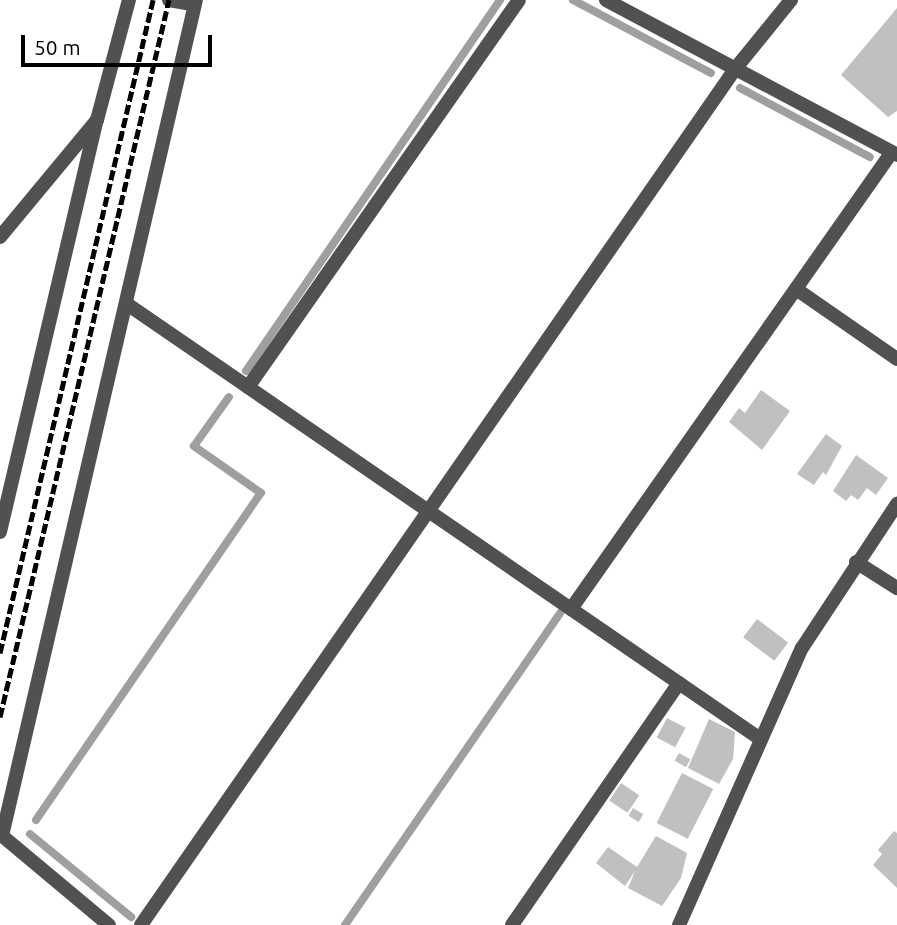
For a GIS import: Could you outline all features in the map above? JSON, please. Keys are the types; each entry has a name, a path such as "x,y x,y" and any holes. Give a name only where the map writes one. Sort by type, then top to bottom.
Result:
{"street":[{"path":"0,532 97,120 129,0"},
{"path":"109,925 1,835 127,304 194,2 169,0"},
{"path":"248,387 519,0"},
{"path":"571,609 894,153 606,0"},
{"path":"141,925 426,509 735,69 791,0"},
{"path":"0,237 97,120"},
{"path":"796,289 897,359"},
{"path":"127,304 759,738"},
{"path":"679,925 759,738 802,648 856,562 897,504"},
{"path":"856,562 897,588"},
{"path":"512,925 679,683"}],"building":[{"path":"897,8 897,111 888,117 841,75"},
{"path":"761,390 790,411 762,450 729,422 739,408 745,413"},
{"path":"826,434 842,446 826,475 823,472 814,485 797,474"},
{"path":"856,455 888,478 876,495 867,488 858,500 851,495 846,501 833,491"},
{"path":"757,619 788,642 774,661 743,637"},
{"path":"667,718 686,728 675,747 657,737"},
{"path":"709,719 735,732 733,759 719,784 688,768"},
{"path":"679,753 690,759 686,767 675,761"},
{"path":"682,773 713,789 688,839 657,823"},
{"path":"621,783 639,795 627,813 609,800"},
{"path":"633,808 643,814 639,822 628,816"},
{"path":"894,831 897,833 897,888 873,865 882,854 878,850"},
{"path":"656,836 687,853 681,878 662,906 628,888 635,871 625,886 596,863 608,847 637,867"}],"waterway":[{"path":"246,371 500,0"},
{"path":"573,0 711,73"},
{"path":"740,88 870,157"},
{"path":"36,820 261,493 194,446 229,397"},
{"path":"345,925 560,613"},
{"path":"30,834 131,917"}],"railway":[{"path":"0,653 153,0"},
{"path":"0,717 169,0"}]}
